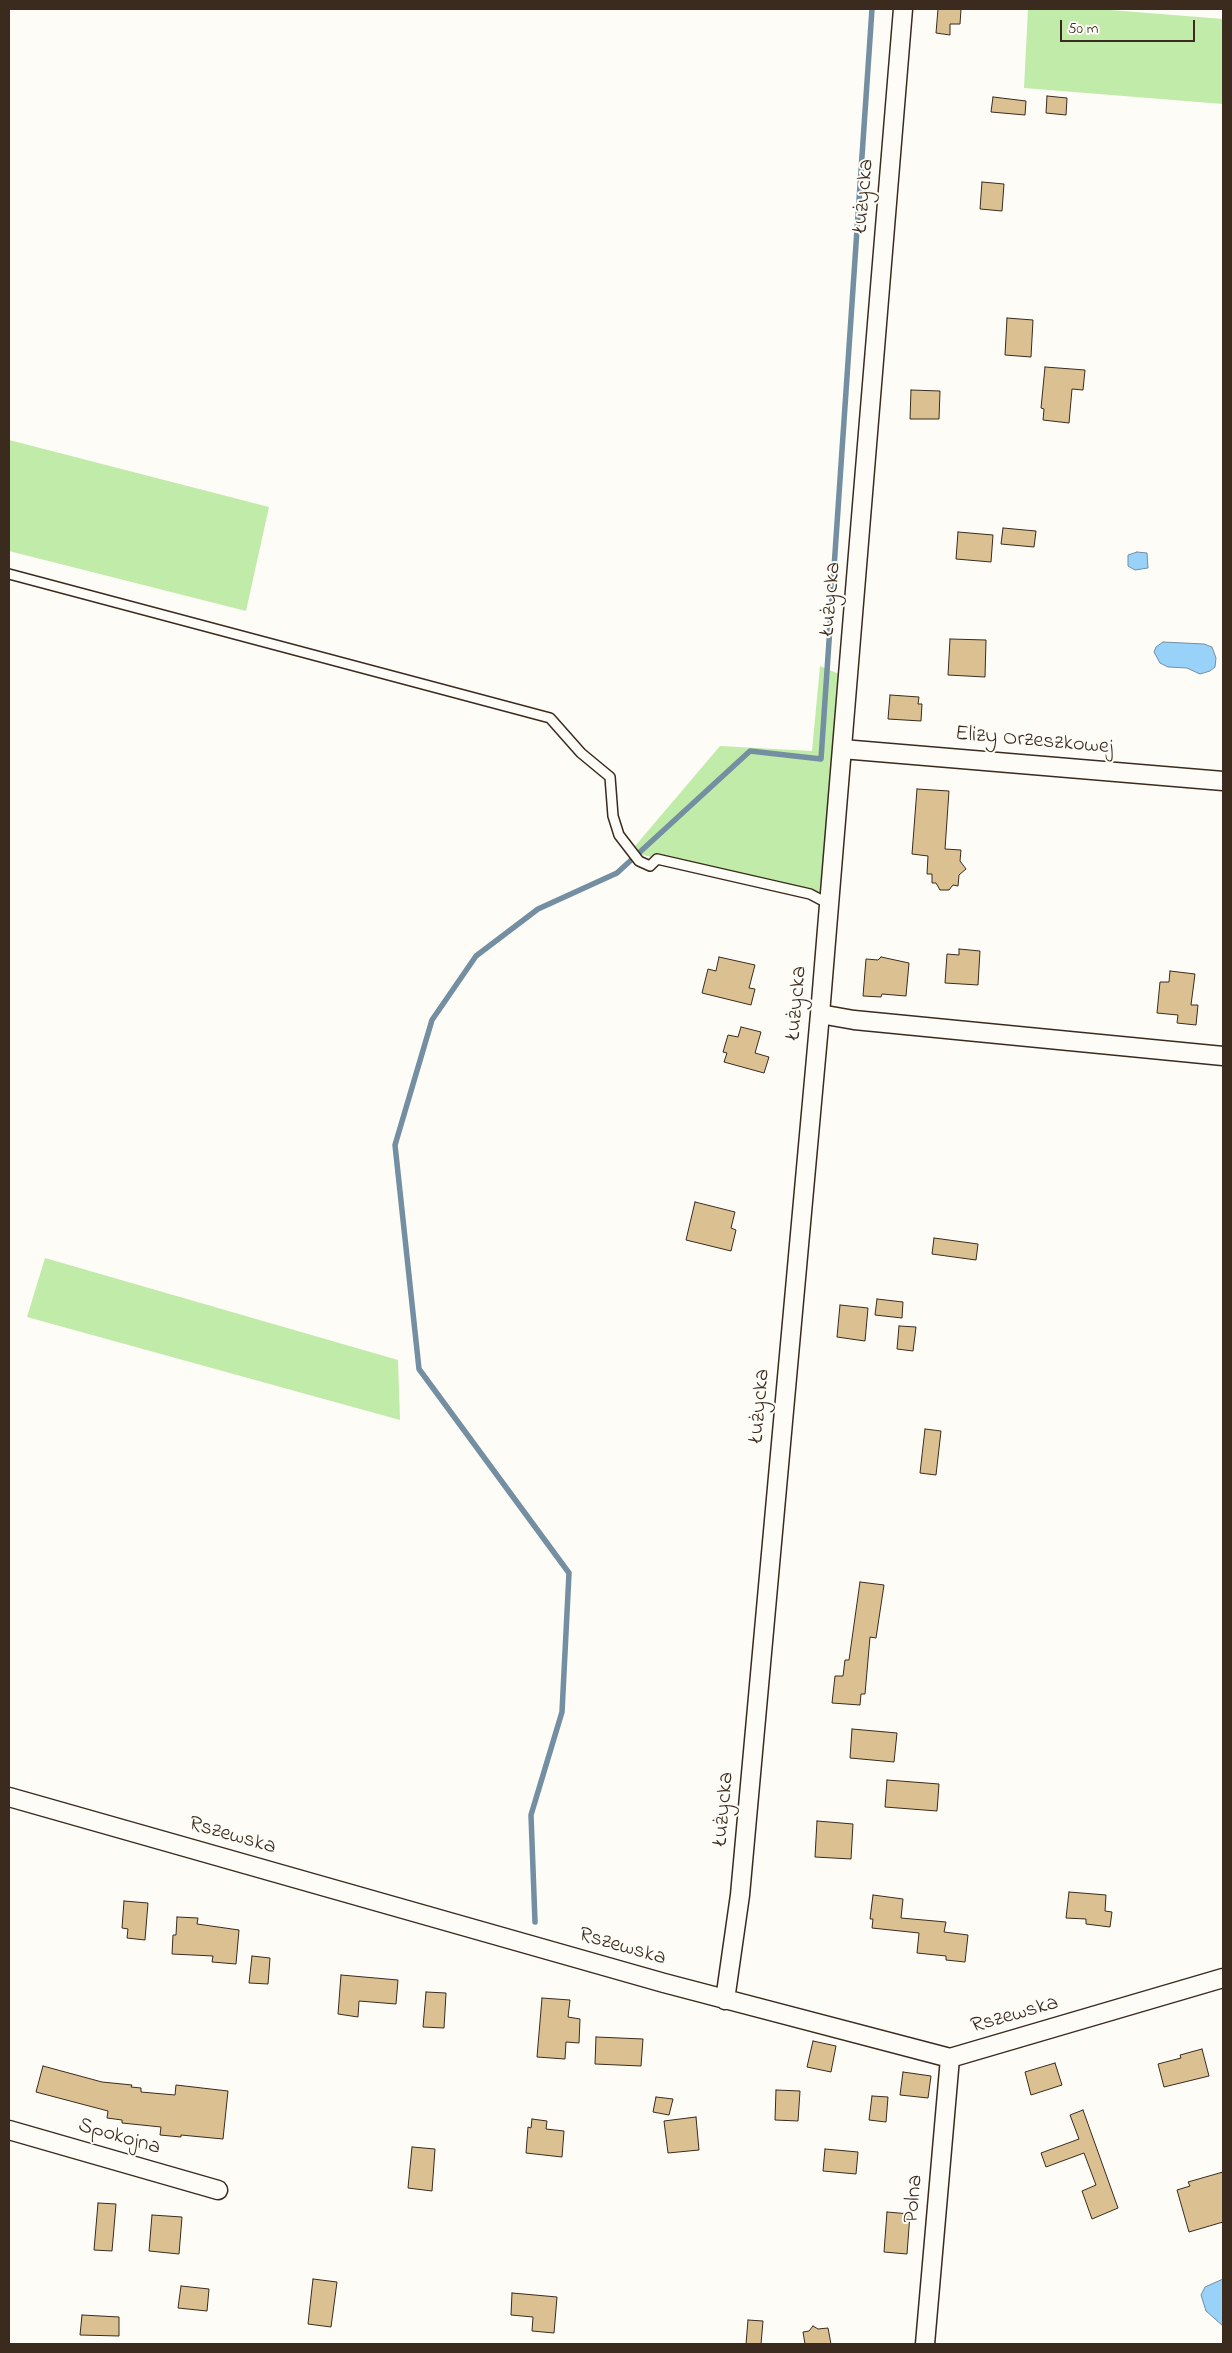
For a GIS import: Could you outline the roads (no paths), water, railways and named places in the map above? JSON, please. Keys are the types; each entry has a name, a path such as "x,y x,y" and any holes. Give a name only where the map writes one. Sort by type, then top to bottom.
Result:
{"street":[{"name":"Łużycka","path":"725,2000 740,1895 820,1014 903,9"},
{"name":"Elizy Orzeszkowej","path":"842,749 1223,781"},
{"path":"820,1014 854,1020 1223,1056"},
{"name":"Rszewska","path":"9,1796 725,2000 950,2058 1223,1978"},
{"name":"Polna","path":"925,2344 950,2058"},
{"name":"Spokojna","path":"9,2130 218,2190"}],"lane":[{"path":"9,574 550,718 581,753 610,777 613,816 619,835 639,861 650,866 657,859 810,894 829,904"}],"water":[{"path":"1137,552 1147,553 1148,568 1135,570 1128,566 1128,555"},
{"path":"1163,642 1204,644 1212,647 1216,658 1215,667 1210,671 1200,674 1187,668 1168,667 1160,663 1154,652 1156,647"},
{"path":"1223,2279 1223,2326 1206,2311 1201,2295 1205,2287"}],"waterway":[{"path":"535,1922 531,1815 562,1712 569,1573 419,1369 395,1145 432,1020 476,956 538,909 617,873 750,751 821,759 872,9"}]}
